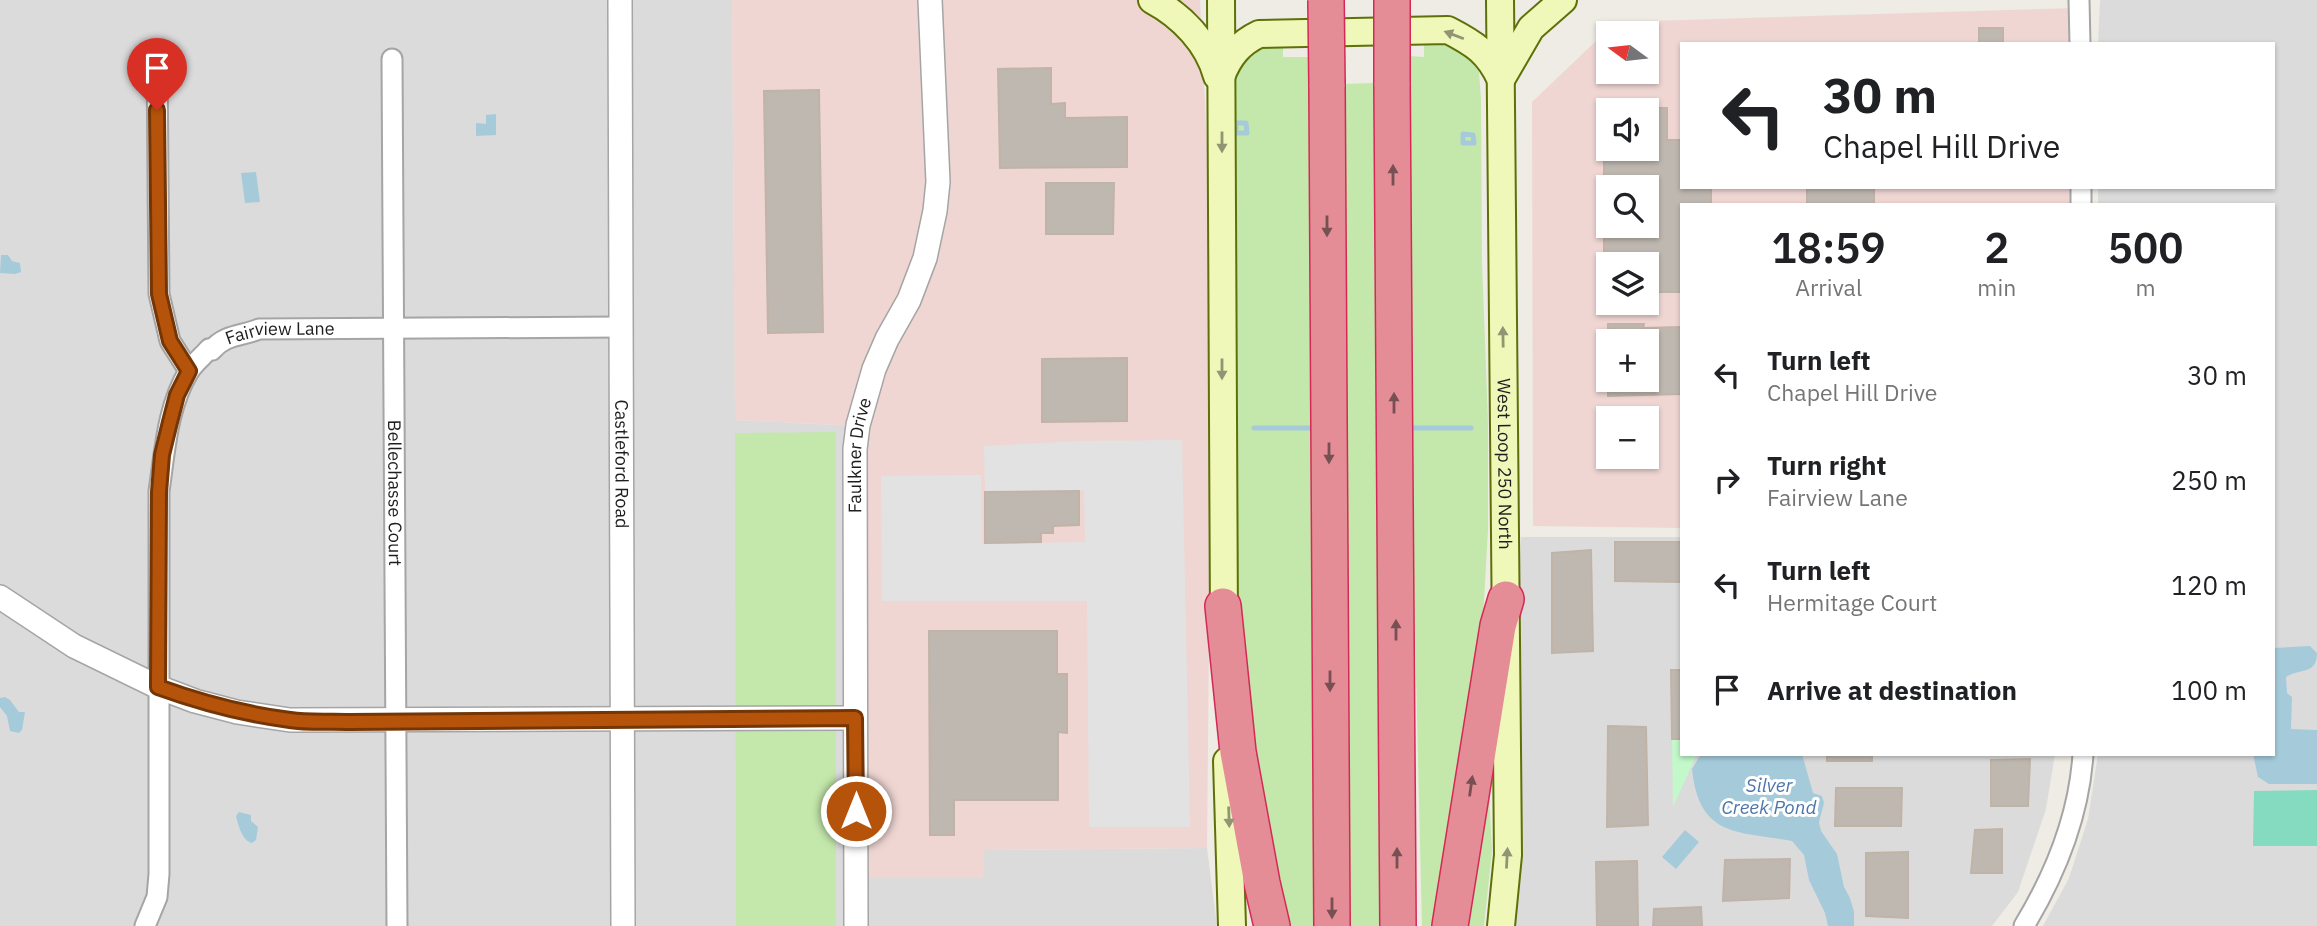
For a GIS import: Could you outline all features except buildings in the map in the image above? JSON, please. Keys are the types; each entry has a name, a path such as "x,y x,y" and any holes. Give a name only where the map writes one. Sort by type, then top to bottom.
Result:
{"highway":[{"path":"1326,0 1332,926"},
{"path":"1392,0 1398,926"},
{"path":"1450,926 1498,626 1506,599"},
{"path":"1223,606 1238,752 1272,926"}],"main road":[{"path":"1152,0 1164,6 1196,34 1213,61 1222,83"},
{"path":"1221,0 1223,606 1231,926"},
{"name":"West Loop 250 North","path":"1500,0 1508,855 1501,926"},
{"path":"1501,80 1531,28 1563,0"},
{"path":"1222,83 1227,63 1237,48 1259,34 1448,30 1473,43 1487,55 1501,80"}],"street":[{"name":"Castleford Road","path":"620,0 623,926"},
{"name":"Faulkner Drive","path":"856,926 855,449 858,425 874,369 918,279 935,211 938,182 930,0"},
{"path":"2079,0 2080,42"},
{"path":"157,58 159,294 170,341 189,371"},
{"name":"Bellechasse Court","path":"392,59 397,926"},
{"name":"Fairview Lane","path":"145,926 157,897 159,874 159,492 162,455 170,422 177,395 189,371 214,346 231,336 259,329 622,327"},
{"path":"0,597 74,646 158,687 195,701 237,712 289,720 855,718"},
{"path":"2024,926 2043,895 2066,840 2080,784 2083,756"}],"shaded area":[{"path":"0,0 732,0 735,420 858,426 983,878 983,850 1207,848 1217,926 0,926"},
{"path":"732,0 1200,0 1208,166 1210,534 1207,848 984,850 983,878 855,878 858,426 735,420"},
{"path":"2100,0 2317,0 2317,926 2043,926 2069,878 2088,819 2098,756 2275,756 2275,203 2098,203 2098,189 2275,189 2275,42 2098,42"},
{"path":"2076,8 2076,42 1680,42 1680,189 2078,189 2079,203 1680,203 1680,528 1533,526 1532,102 1596,41 1596,84 1659,84 1659,21 1649,21"},
{"path":"1182,440 1190,827 1089,827 1087,601 882,601 881,476 981,475 982,544 1085,542 1084,490 985,492 984,446"},
{"path":"1521,537 1680,537 1680,756 2055,756 2046,809 2018,892 1992,926 1506,926"}],"green space":[{"path":"1424,42 1444,42 1466,53 1479,72 1488,423 1488,529 1483,619 1443,926 1422,926 1413,548 1409,56 1424,57"},
{"path":"1283,44 1283,57 1309,57 1315,926 1278,926 1235,587 1233,79 1241,63 1251,53 1264,47"},
{"path":"1375,83 1383,926 1347,926 1343,84"},
{"path":"836,432 836,926 736,926 735,433"},
{"path":"1672,739 1680,739 1680,756 1696,756 1673,807"},
{"path":"2317,790 2317,846 2253,846 2254,791"},
{"path":"1489,792 1492,851 1484,926 1463,926"}],"water":[{"path":"496,114 496,135 476,136 476,123 486,124 486,115"},
{"path":"256,172 260,202 245,203 241,173"},
{"path":"1,255 8,255 12,261 20,263 21,272 0,273"},
{"path":"2310,646 2317,653 2311,668 2286,677 2287,693 2292,697 2291,729 2317,730 2317,784 2269,784 2258,777 2253,756 2275,756 2275,648"},
{"path":"5,697 19,712 25,712 19,733 10,731 7,716 0,707 0,698"},
{"name":"Silver Creek Pond","path":"1700,756 1803,756 1813,793 1822,796 1824,803 1819,822 1821,831 1837,854 1844,887 1854,912 1854,926 1828,926 1825,913 1809,880 1804,855 1792,841 1738,832 1712,819 1703,808 1696,791 1692,769"},
{"path":"239,812 251,815 251,821 258,827 256,840 252,843 241,832 236,816"},
{"path":"1685,830 1699,842 1676,869 1662,857"}],"waterway":[{"path":"1236,123 1246,123 1247,133 1236,133 1236,123"},
{"path":"1463,134 1473,135 1474,143 1463,143 1463,134"},
{"path":"1254,428 1312,428"},
{"path":"1411,428 1471,428"}],"route":[{"path":"157,110 159,294 170,341 189,371 177,395 162,455 157,512 158,687 195,701 237,712 289,720 350,722 855,718 856,811"}]}
